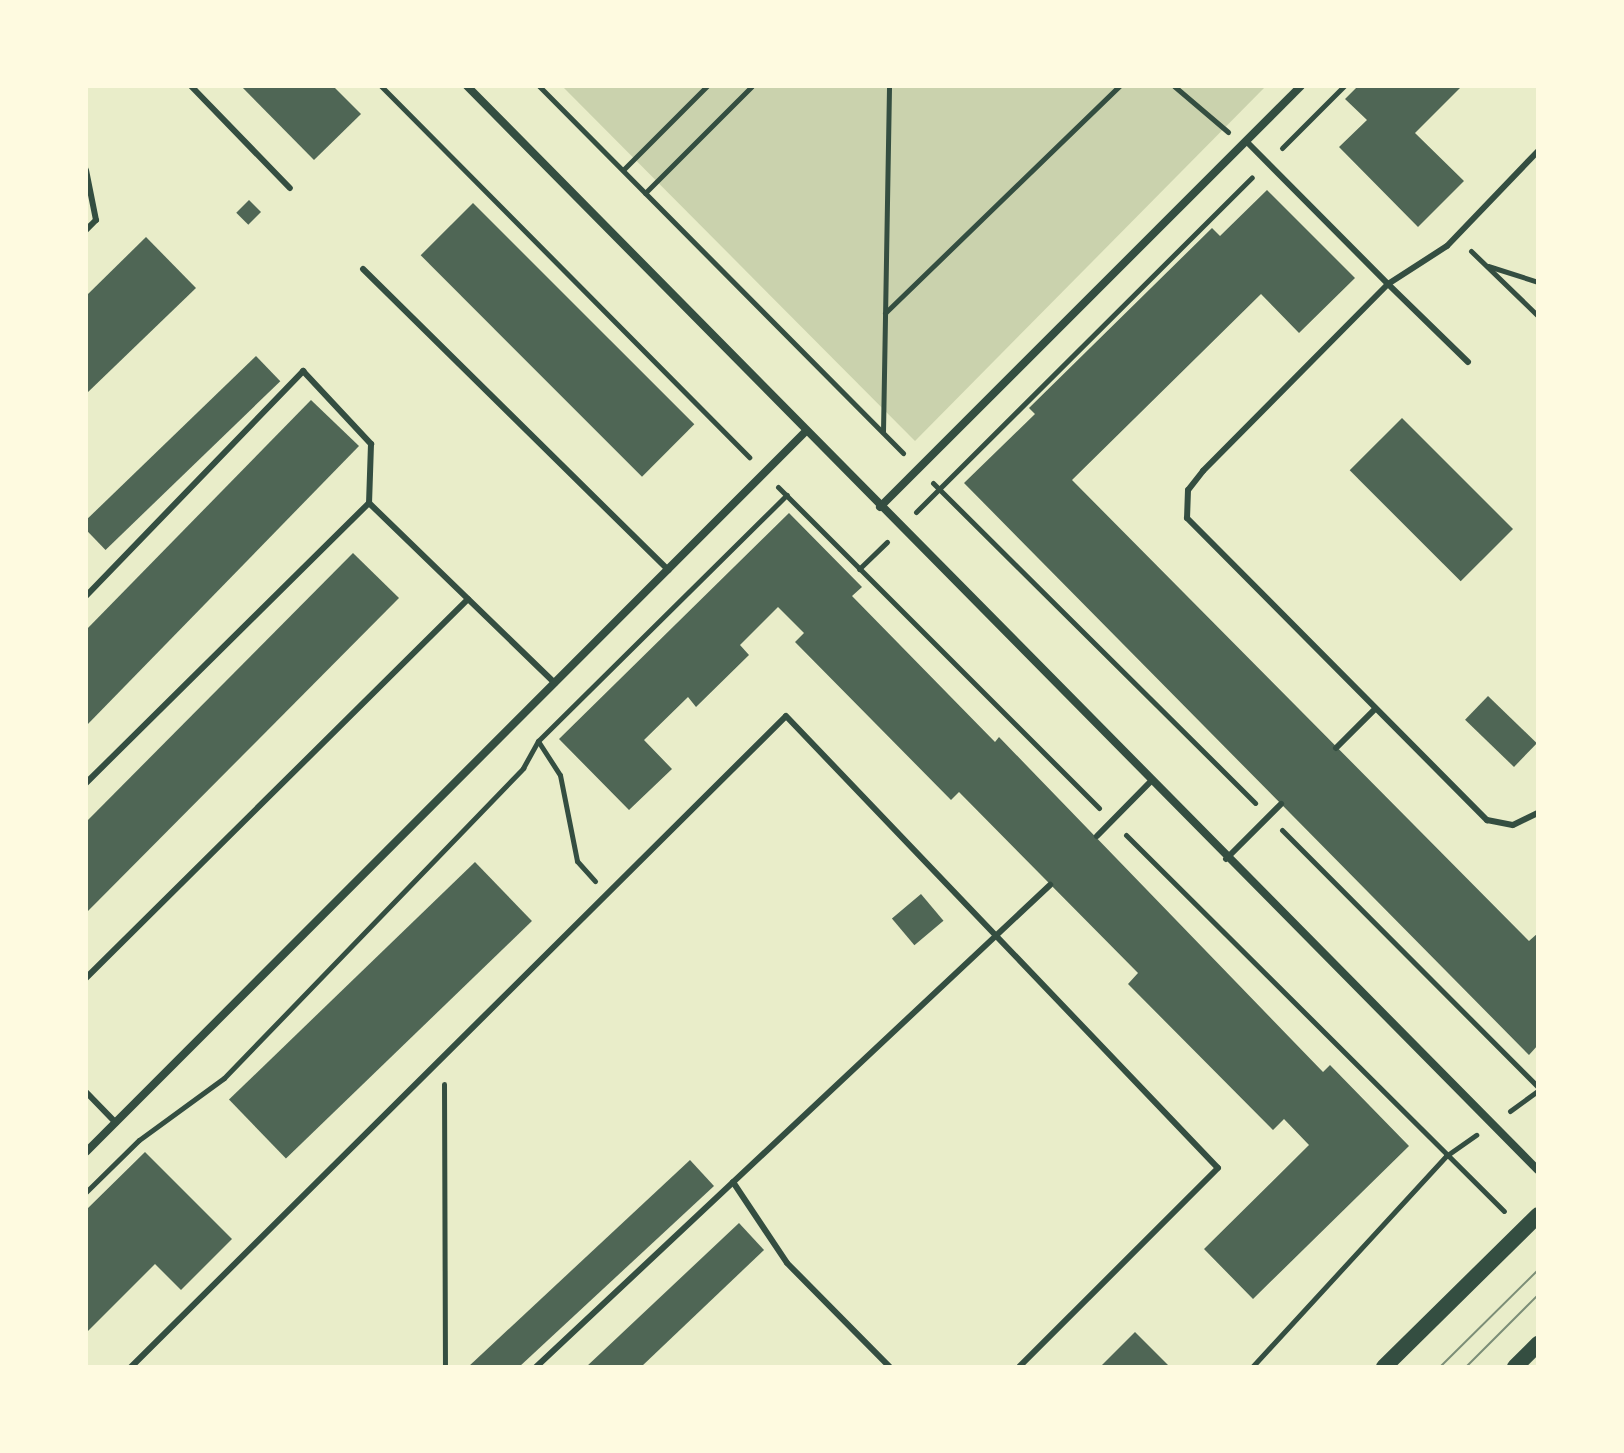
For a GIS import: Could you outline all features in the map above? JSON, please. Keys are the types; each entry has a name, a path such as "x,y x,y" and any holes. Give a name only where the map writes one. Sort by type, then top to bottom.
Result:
{"main road":[{"path":"1384,1367 1538,1215"},
{"path":"1515,1367 1538,1344"}],"street":[{"path":"467,86 1226,859 1538,1170"},
{"path":"880,507 1301,86"},
{"path":"86,1152 806,431"}],"lane":[{"path":"191,86 290,188"},
{"path":"1246,141 1468,362"},
{"path":"1538,151 1447,246 1388,284 1203,471 1188,490 1187,518 1487,820 1513,825 1538,813"},
{"path":"86,170 96,220 86,230"},
{"path":"363,269 668,570"},
{"path":"86,596 303,371 371,444 369,503 86,783"},
{"path":"369,503 555,683"},
{"path":"86,978 468,599"},
{"path":"1336,748 1375,709"},
{"path":"131,1367 786,716 999,934 1218,1168 1019,1367"},
{"path":"1097,836 1150,782"},
{"path":"1226,859 1281,804"},
{"path":"536,1367 1050,885"},
{"path":"86,1092 116,1123"},
{"path":"733,1182 787,1263 890,1367"}],"path":[{"path":"381,86 859,569 1523,1230"},
{"path":"539,86 1538,1089 1446,1156 1252,1367"},
{"path":"623,170 707,86"},
{"path":"645,193 752,86"},
{"path":"883,432 889,86"},
{"path":"884,314 1119,86"},
{"path":"1174,86 1214,124"},
{"path":"859,569 1344,86"},
{"path":"1447,246 1469,249 1538,316"},
{"path":"1487,266 1538,282"},
{"path":"86,1192 139,1140 224,1078 523,768 538,741 787,495"},
{"path":"538,741 560,775 577,861 607,895"},
{"path":"444,1058 445,1367"}],"green space":[{"path":"562,86 1266,86 915,441"}],"building":[{"path":"241,86 333,86 361,114 314,160"},
{"path":"1358,86 1462,86 1415,133 1464,181 1418,227 1339,147 1367,120 1345,99"},
{"path":"1267,190 1355,278 1299,333 1261,294 1072,480 1529,941 1538,933 1538,1045 1529,1055 964,483 1035,414 1029,408 1212,228 1220,236"},
{"path":"249,200 261,212 248,225 236,213"},
{"path":"473,203 694,424 642,477 421,255"},
{"path":"146,237 196,288 86,394 86,296"},
{"path":"256,356 280,381 106,550 86,530 86,520"},
{"path":"311,400 359,446 86,726 86,630"},
{"path":"1402,418 1513,529 1461,581 1350,470"},
{"path":"789,513 862,587 852,596 995,742 999,737 1323,1072 1330,1065 1409,1146 1253,1299 1204,1249 1309,1145 1284,1119 1273,1130 1128,984 1138,973 959,792 951,800 795,642 804,633 778,607 740,645 749,655 696,707 688,697 644,740 672,769 629,810 559,739"},
{"path":"353,553 399,598 86,913 86,822"},
{"path":"1488,696 1537,743 1514,767 1465,720"},
{"path":"475,862 532,921 286,1159 229,1100"},
{"path":"921,894 943,921 914,945 892,918"},
{"path":"145,1152 232,1239 181,1290 155,1264 86,1333 86,1210"},
{"path":"690,1160 714,1186 519,1367 468,1367"},
{"path":"739,1223 764,1250 641,1367 586,1367"},
{"path":"1135,1332 1170,1367 1100,1367"}],"tram line":[{"path":"1440,1367 1538,1270"},
{"path":"1466,1367 1538,1295"}]}
